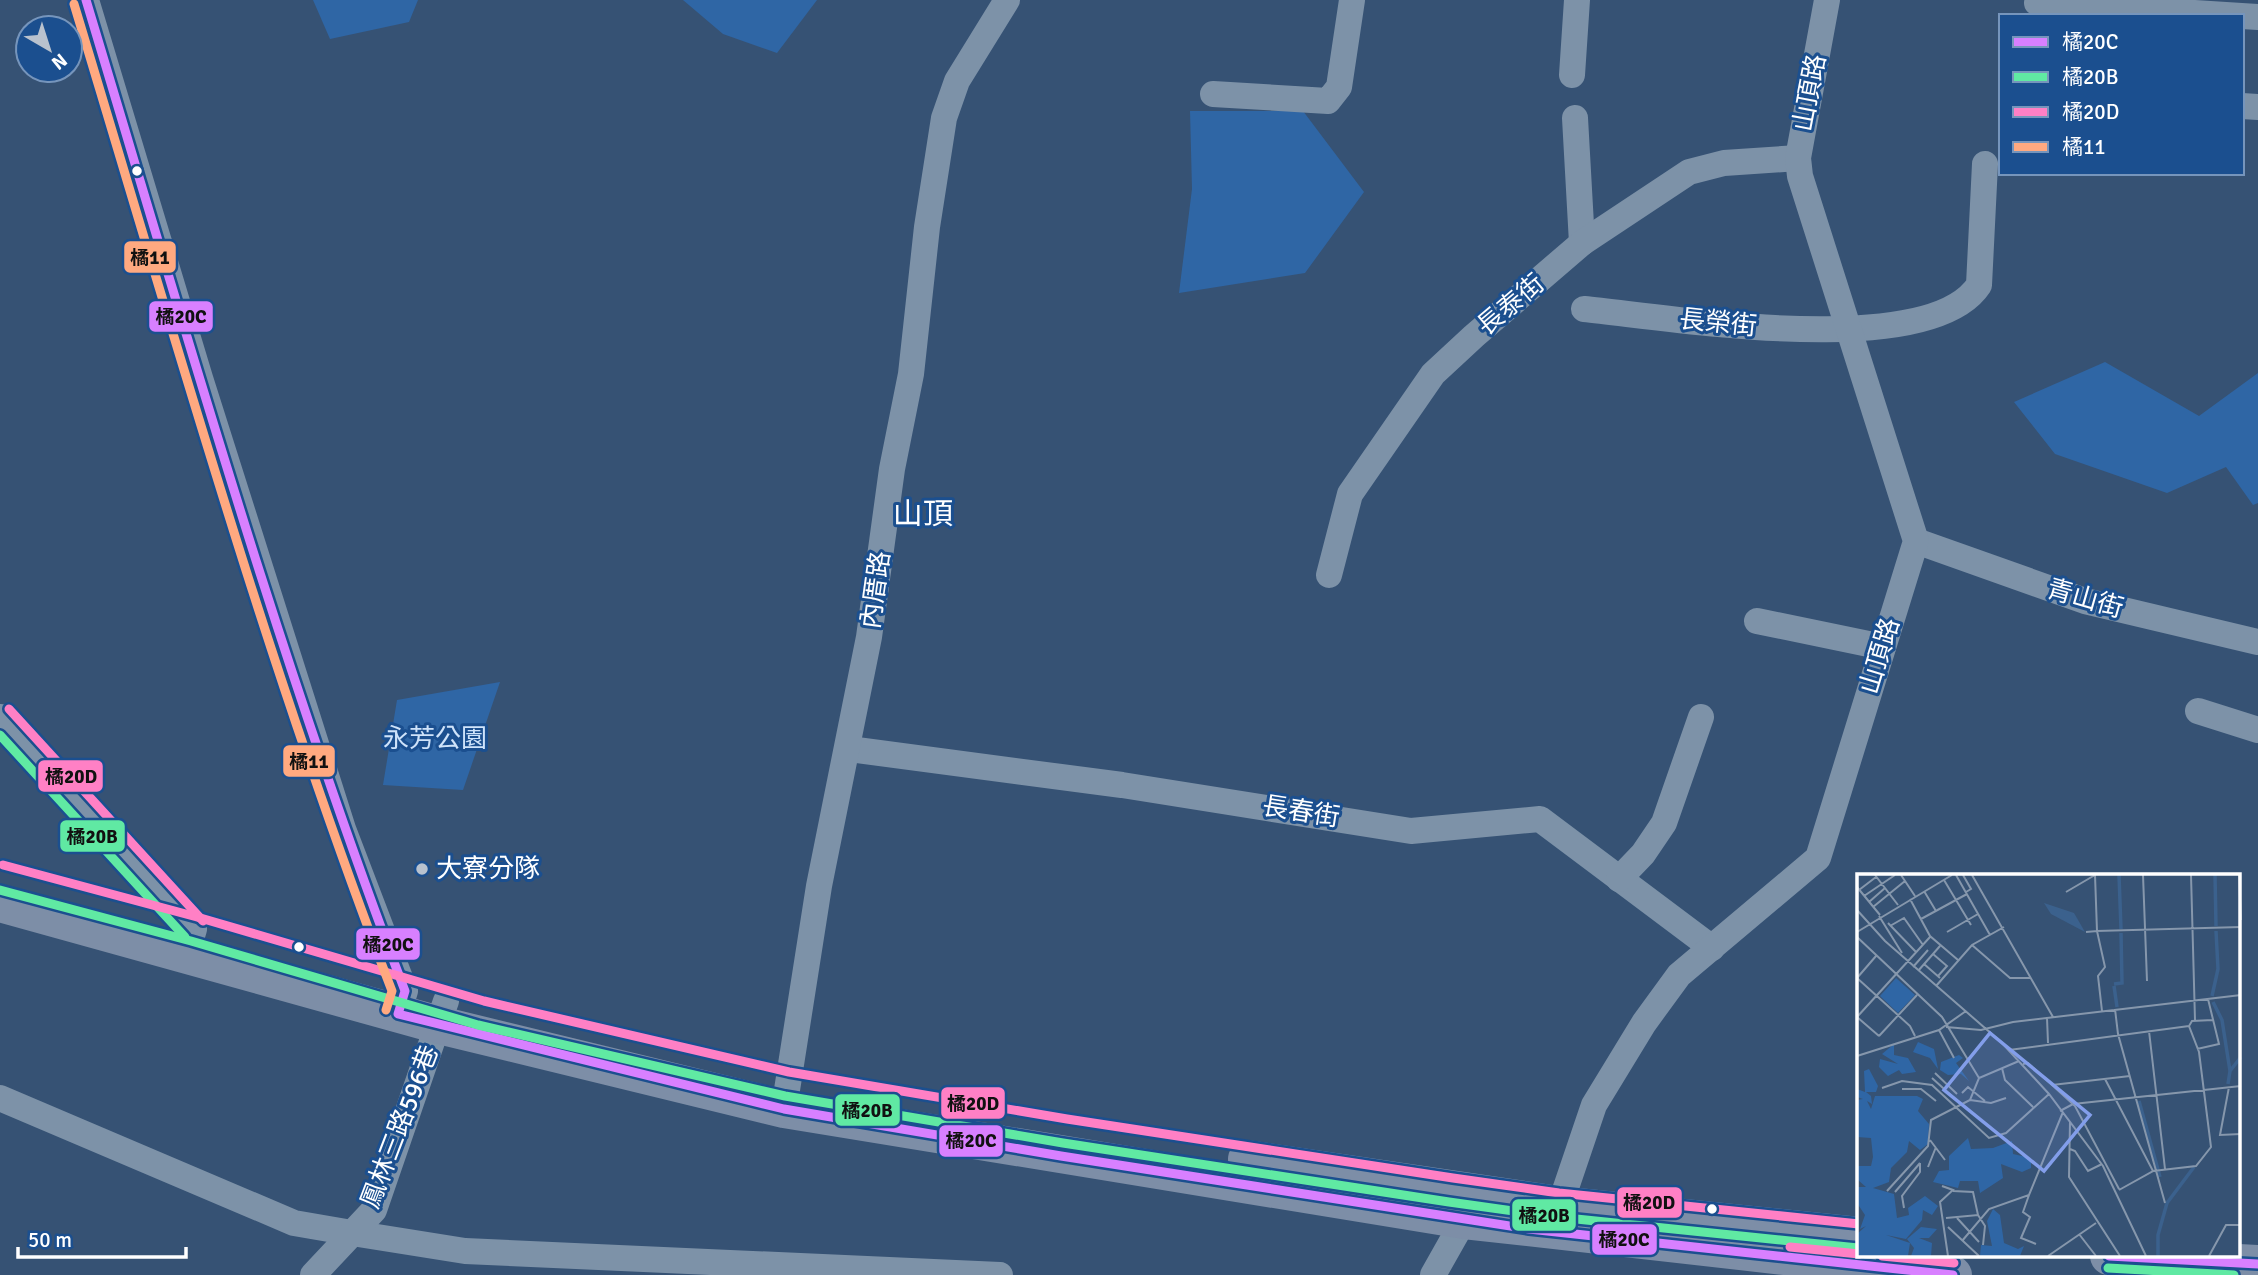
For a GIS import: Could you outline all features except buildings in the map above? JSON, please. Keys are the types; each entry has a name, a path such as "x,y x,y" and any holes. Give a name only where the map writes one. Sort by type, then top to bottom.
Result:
{"main road":[{"path":"0,877 190,941 401,1002 785,1097 1464,1220 1555,1218 1857,1236"},
{"path":"0,903 190,941"},
{"path":"785,1097 1065,1131 1555,1218 1816,1269 1954,1275"},
{"path":"2146,1258 2258,1264"}],"street":[{"path":"86,0 200,378 343,829 401,1002"},
{"name":"內厝路","path":"785,1097 819,886 849,749 869,637 892,468 911,374 927,227 944,118 957,81 1007,0"},
{"path":"1213,94 1328,101 1335,95 1352,0"},
{"path":"1572,75 1577,0"},
{"name":"山頂路","path":"1555,1218 1594,1105 1644,1023 1672,985 1818,858 1916,541 1852,331 1800,176 1798,158 1827,0"},
{"path":"2037,3 2224,14"},
{"path":"1575,118 1582,243"},
{"name":"長泰街","path":"1329,575 1350,494 1433,374 1582,243 1689,172 1724,163 1798,158"},
{"name":"長榮街","path":"1584,309 1766,328 1852,331 1924,318 1956,307 1973,294 1979,285 1985,164"},
{"name":"青山街","path":"1916,541 2085,601 2258,642"},
{"path":"1757,621 1883,647"},
{"path":"2198,711 2258,730"},
{"path":"0,717 190,941"},
{"path":"1619,879 1643,854 1664,823 1701,717"},
{"name":"長春街","path":"849,749 1122,785 1411,831 1540,819 1712,948"},
{"name":"鳳林三路596巷","path":"313,1275 374,1210 442,1013"},
{"path":"0,1098 294,1223 465,1251 835,1271 1000,1275"},
{"path":"1433,1275 1464,1220"}],"green space":[{"path":"313,0 418,0 409,22 330,39"},
{"path":"683,0 817,0 777,53 723,34"},
{"path":"1190,111 1303,111 1364,192 1305,273 1179,293 1192,189"},
{"path":"2105,362 2199,416 2258,373 2258,503 2253,505 2226,467 2167,493 2055,454 2014,402"},
{"name":"永芳公園","path":"500,682 463,790 383,785 397,700"}],"transit line":[{"name":"橘20C","path":"86,0 236,499 317,746 405,991 398,1014 784,1109 1061,1156 1529,1229 1953,1275"},
{"name":"橘11","path":"74,4 263,624 347,870 392,991 386,1010"},
{"name":"橘20D","path":"9,709 203,921"},
{"name":"橘20B","path":"0,735 185,937"},
{"name":"橘20D","path":"3,865 197,917 484,1001 789,1072 1067,1119 1453,1178 1559,1193 1857,1224"},
{"name":"橘20B","path":"0,890 191,941 478,1025 785,1096 1063,1143 1449,1202 1557,1217 1857,1248"},
{"name":"橘20D","path":"1790,1247 1857,1254"},
{"name":"橘20D","path":"1903,1258 1954,1263"},
{"name":"橘20C","path":"2146,1258 2258,1264"},
{"name":"橘20B","path":"2108,1268 2234,1275"}],"place":[{"name":"大寮分隊","path":"422,869"}],"district":[{"name":"山頂","path":"923,514"}]}
